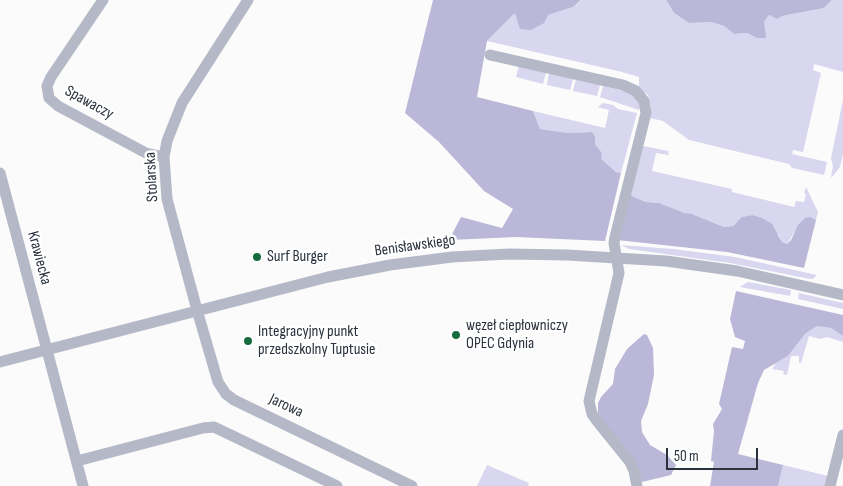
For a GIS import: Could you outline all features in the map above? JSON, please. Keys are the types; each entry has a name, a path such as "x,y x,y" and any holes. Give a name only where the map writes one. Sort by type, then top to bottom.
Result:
{"street":[{"name":"Spawaczy","path":"103,0 46,86 49,98 58,106 146,153 164,157"},
{"name":"Stolarska","path":"197,310 167,199 164,157 167,141 182,103 248,0"},
{"path":"490,55 623,85 641,95 644,101 646,113 614,243 619,273 590,394 590,407 597,421 630,462 637,486"},
{"name":"Krawiecka","path":"0,173 83,486"},
{"name":"Benisławskiego","path":"0,362 328,277 390,265 452,257 509,254 617,257 714,267 843,295"},
{"name":"Jarowa","path":"197,310 218,382 226,394 234,400 412,486"},
{"path":"76,461 203,428 214,427 337,486"},
{"path":"830,486 843,435"}],"shaded area":[{"path":"433,0 581,0 573,7 548,15 544,23 531,30 520,29 515,13 487,41 477,97 533,111 540,129 568,133 592,132 595,136 595,144 602,153 601,159 616,172 621,173 605,241 516,237 449,240 461,217 502,228 513,209 484,191 439,142 405,113"},
{"path":"582,0 666,0 674,13 689,23 711,22 724,26 734,34 747,33 757,38 769,15 777,19 782,16 824,8 832,0 843,0 843,72 814,64 813,70 821,73 803,152 793,150 792,154 827,162 824,175 792,168 789,164 689,140 663,121 650,118 651,108 648,95 639,89 639,77 487,41 515,13 548,15 573,7"},
{"path":"666,0 832,0 824,8 782,16 777,19 769,15 764,22 766,38 757,38 747,33 734,34 724,26 711,22 689,23 674,13"},
{"path":"519,65 546,72 543,84 516,77"},
{"path":"549,73 573,79 570,90 547,85"},
{"path":"576,79 600,85 597,96 573,91"},
{"path":"603,86 629,92 641,103 639,110 600,97"},
{"path":"843,100 843,154 840,167 831,177 833,166 831,158"},
{"path":"603,103 613,105 618,109 637,113 621,173 616,172 600,159 602,153 595,144 595,136 592,132 568,133 540,129 533,111 605,128 609,110 598,107"},
{"path":"644,146 668,151 669,155 656,153 652,171 732,189 732,192 794,207 796,201 804,202 806,187 818,212 816,220 795,231 787,244 782,242 779,235 752,215 743,217 733,226 724,227 692,214 684,214 659,203 646,202 636,198 629,194 641,150"},
{"path":"629,194 646,202 659,203 724,227 733,226 742,217 752,215 762,218 772,224 782,242 787,244 798,225 805,218 810,217 816,220 804,268 727,252 617,240"},
{"path":"621,245 735,257 817,275 810,279 730,263 629,249"},
{"path":"748,282 791,290 790,296 740,287"},
{"path":"736,291 843,315 843,336 831,328 817,326 805,334 788,356 764,370 758,383 738,454 783,465 778,486 710,486 714,462 711,461 713,424 722,409 719,404 732,347 743,349 745,341 735,337 730,319"},
{"path":"799,293 843,303 843,309 798,299"},
{"path":"817,326 831,328 843,336 843,342 827,337 820,339 809,336 801,363 799,363 799,356 791,356 787,375 783,374 784,371 772,369 776,363 788,356 805,334"},
{"path":"644,334 647,335 653,348 654,375 648,404 641,421 642,432 650,445 667,455 676,465 671,475 642,482 598,413 598,403 613,384 615,369 627,349"},
{"path":"487,465 529,483 528,486 477,486"},
{"path":"783,465 828,476 826,486 778,486"}],"place":[{"name":"Surf Burger","path":"257,257"},
{"name":"węzeł ciepłowniczy OPEC Gdynia","path":"456,335"},
{"name":"Integracyjny punkt przedszkolny Tuptusie","path":"248,341"}]}
